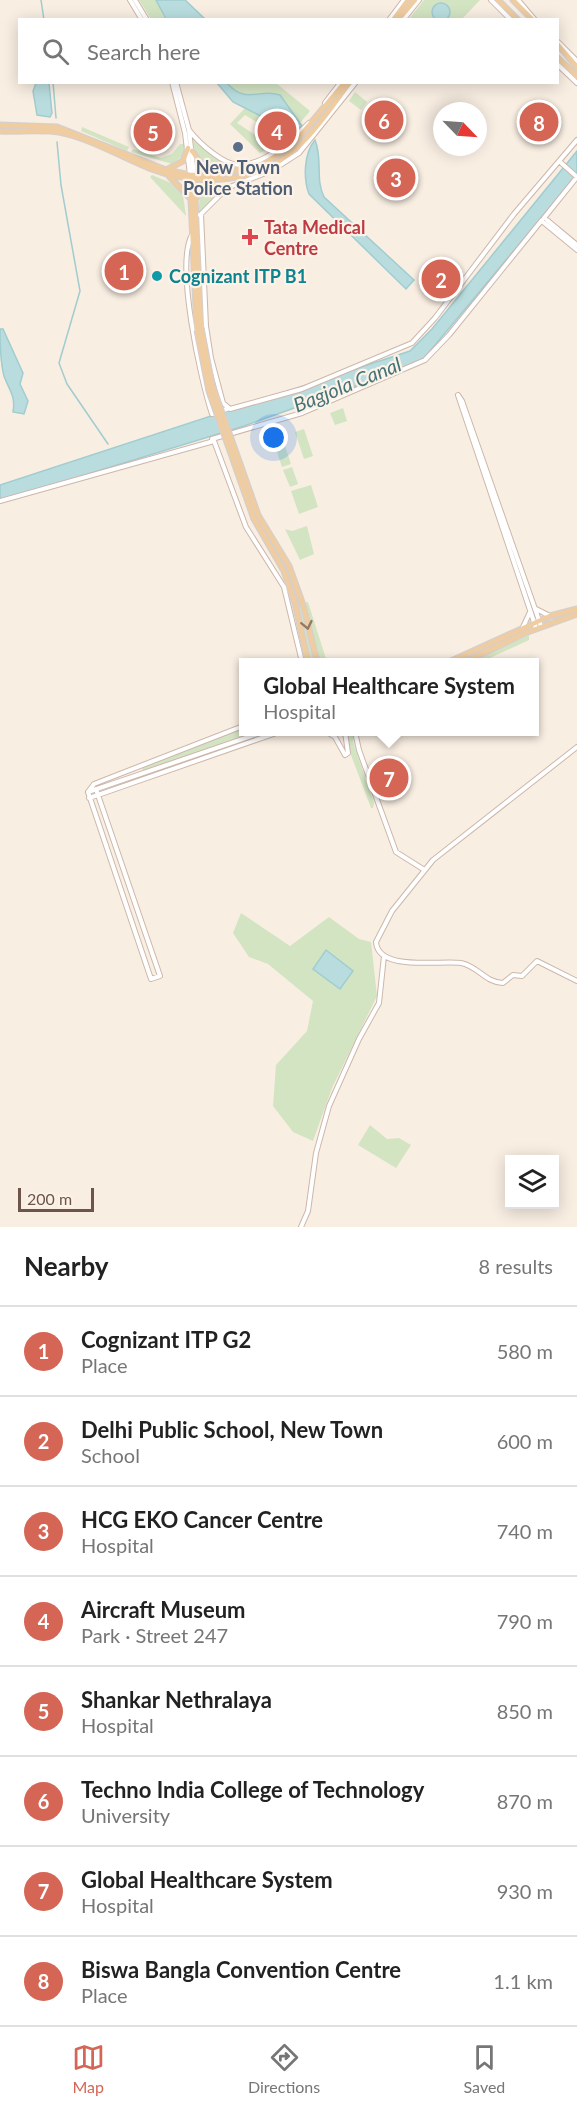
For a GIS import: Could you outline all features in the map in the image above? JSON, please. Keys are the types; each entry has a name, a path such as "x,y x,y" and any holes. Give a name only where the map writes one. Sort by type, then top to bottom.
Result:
{"main road":[{"path":"393,18 407,2 416,0"},
{"path":"498,0 516,18"},
{"path":"517,1 532,18"},
{"path":"399,18 407,2"},
{"path":"559,44 577,64"},
{"path":"559,59 577,76"},
{"path":"0,125 65,129 166,170 192,177 226,174 245,170 286,150 301,138 342,84"},
{"path":"0,131 60,132 168,175 216,180 260,170 292,152 307,138 348,84"},
{"path":"166,170 183,160 190,150 194,158 203,166 226,174"},
{"path":"168,175 190,198"},
{"path":"192,177 190,198 200,328 212,385 256,517 284,571 295,603 306,658"},
{"path":"192,177 200,328"},
{"path":"195,202 202,189 216,180"},
{"path":"256,517 289,566 304,608 315,658"},
{"path":"474,658 550,616 577,609"},
{"path":"459,658 522,628 577,614"}],"street":[{"path":"130,0 141,18"},
{"path":"135,0 146,18"},
{"path":"404,18 416,0"},
{"path":"491,0 509,18"},
{"path":"559,65 577,83"},
{"path":"174,84 190,150"},
{"path":"175,84 189,130 192,177"},
{"path":"245,170 248,164 286,142 311,121 341,84"},
{"path":"195,223 227,188 262,175 293,158 314,136 354,84"},
{"path":"189,130 228,162 248,164"},
{"path":"192,235 188,243 189,294 201,372 212,414 302,389 412,343 435,318 514,214 577,140"},
{"path":"286,142 286,150"},
{"path":"560,162 576,178"},
{"path":"0,501 302,413 425,360 449,335 545,220 576,178"},
{"path":"545,220 576,178"},
{"path":"201,214 207,333 213,366 227,409"},
{"path":"545,220 577,245"},
{"path":"545,220 577,250"},
{"path":"458,395 535,609 538,624 530,612 458,395"},
{"path":"211,440 216,443 246,527 284,587 302,658"},
{"path":"535,609 550,616"},
{"path":"522,628 530,612"},
{"path":"96,789 160,977 151,978 88,792 94,784 239,728"},
{"path":"88,792 250,736"},
{"path":"89,798 268,736"},
{"path":"334,736 345,755 348,753 346,736"},
{"path":"356,736 396,852 421,872"},
{"path":"577,747 421,872 377,938 376,946 384,956 415,962 462,963 487,980 502,983 513,975 522,976 538,961 577,981"},
{"path":"301,1227 308,1211 316,1153 329,1106 359,1039 380,1003 384,956"}],"green space":[{"path":"139,0 156,0 165,18 150,18"},
{"path":"424,0 480,0 463,18 410,18"},
{"path":"228,84 277,84 310,111 300,123 275,97 264,94 245,95"},
{"path":"355,92 367,102 361,110 349,101"},
{"path":"245,108 294,133 291,135 288,131 282,134 280,131 270,143 272,146 260,153 230,124","holes":["245,115 266,128 260,138 237,123"]},
{"path":"82,127 129,147 127,151 81,131"},
{"path":"193,138 226,163 241,168 223,170 208,166 197,155"},
{"path":"180,144 184,144 184,155 172,164 131,152 133,149 161,158 172,154"},
{"path":"152,175 171,183 183,195 186,216 150,177"},
{"path":"226,184 199,214 201,196 204,192 213,186"},
{"path":"343,408 347,421 335,425 330,413"},
{"path":"304,429 313,456 304,459 295,432"},
{"path":"282,437 291,464 282,467 273,440"},
{"path":"292,467 298,484 290,487 283,470"},
{"path":"311,485 318,507 299,514 291,491"},
{"path":"307,526 314,554 300,560 285,529 292,531"},
{"path":"298,596 313,658 310,658 294,597"},
{"path":"306,602 308,602 326,658 319,658"},
{"path":"529,635 529,640 490,658 478,658"},
{"path":"239,730 239,736 244,736 143,771 142,768"},
{"path":"347,736 353,736 374,803 373,808 371,808 346,742"},
{"path":"241,913 290,946 329,917 359,939 371,942 377,996 332,1088 313,1141 293,1132 273,1106 276,1065 307,1031 313,1001 268,964 249,957 233,933"},
{"path":"370,1125 387,1139 399,1138 411,1145 396,1168 358,1145"}],"water":[{"path":"156,0 185,0 204,18 165,18"},
{"path":"437,4 445,4 449,8 447,18 433,16 433,8"},
{"path":"36,84 49,84 52,113 50,117 37,115 33,91"},
{"path":"218,84 228,84 234,90 247,95 272,93 280,95 302,126 294,133 233,102"},
{"path":"315,140 319,154 321,190 324,197 414,280 406,289 309,194 306,166 311,145"},
{"name":"Bagjola Canal","path":"577,151 577,175 420,363 244,426 0,501 0,485 410,351 432,329"},
{"path":"0,329 3,329 23,373 20,384 28,401 24,414 13,412 13,397 2,365"},
{"path":"326,950 353,971 340,989 313,969"}],"waterway":[{"path":"41,0 44,18"},
{"path":"53,84 56,118"},
{"path":"57,142 61,185 80,291 59,363 67,384 108,444"}],"place":[{"name":"Techno India College of Technology","path":"384,120"},
{"name":"Biswa Bangla Convention Centre","path":"539,122"},
{"name":"Aircraft Museum","path":"277,131"},
{"name":"Shankar Nethralaya","path":"153,132"},
{"name":"New Town Police Station","path":"238,147"},
{"name":"HCG EKO Cancer Centre","path":"396,178"},
{"name":"Tata Medical Centre","path":"250,237"},
{"name":"Cognizant ITP G2","path":"124,271"},
{"name":"Cognizant ITP B1","path":"157,276"},
{"name":"Delhi Public School, New Town","path":"441,279"},
{"name":"Global Healthcare System","path":"389,778"}]}
